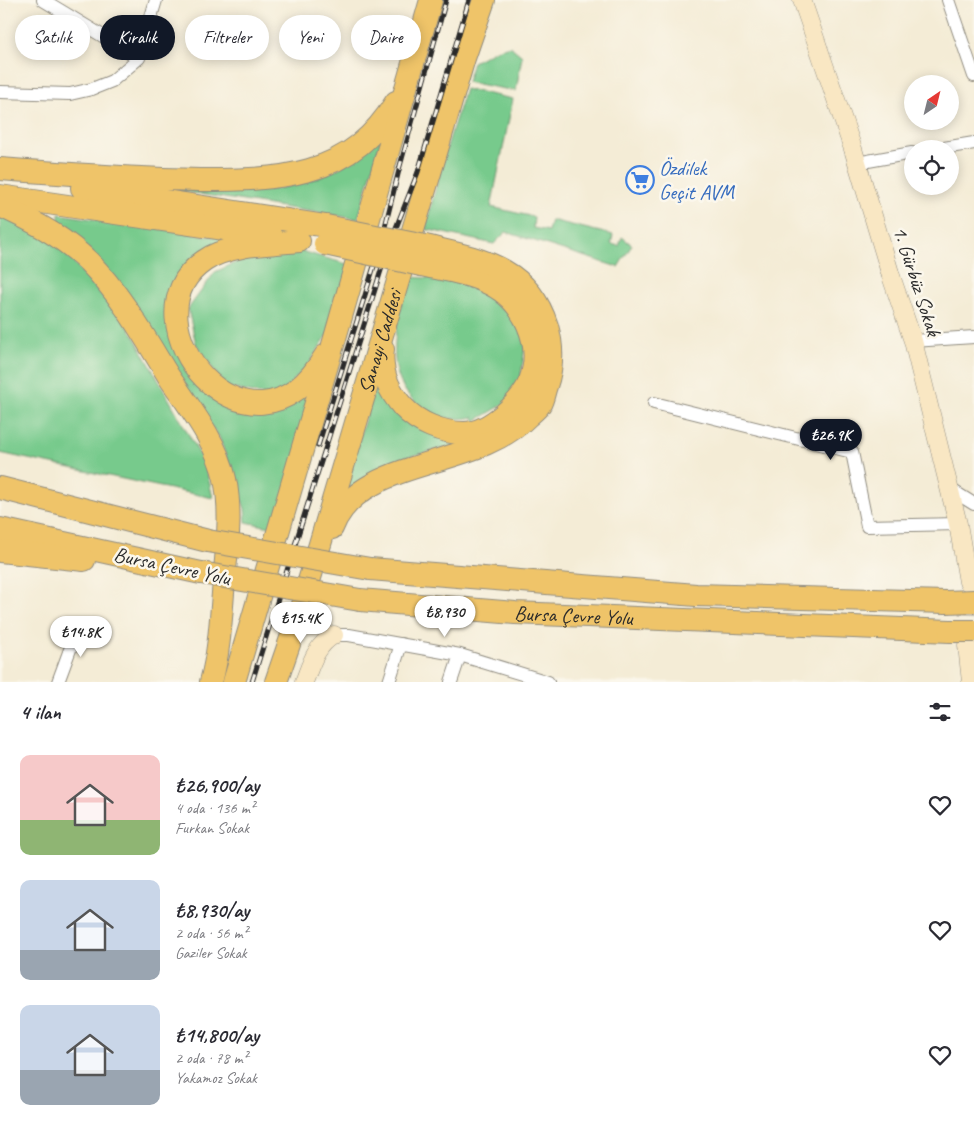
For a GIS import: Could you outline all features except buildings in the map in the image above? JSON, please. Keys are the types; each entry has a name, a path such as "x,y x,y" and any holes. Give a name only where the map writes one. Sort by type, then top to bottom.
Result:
{"highway":[{"name":"Sanayi Caddesi","path":"421,38 431,0"},
{"name":"Sanayi Caddesi","path":"276,682 299,616 464,58 481,10"},
{"path":"0,168 143,180 239,180 310,170 359,146 382,126 398,99 414,60"},
{"name":"Sanayi Caddesi","path":"234,682 415,60"},
{"path":"0,174 325,235 423,256 474,258 499,266 518,281 541,308 551,340 552,369 540,404 518,427 494,442 455,456 403,469 362,491 336,516 299,616"},
{"path":"0,196 299,240"},
{"path":"0,206 22,216 68,244 88,261 110,286 178,390 218,458 225,477 229,515 219,644 211,682"},
{"path":"325,235 234,249 204,260 185,283 176,311 178,331 184,351 199,373 218,391 252,403 268,402 283,398 300,387 316,371 335,338"},
{"path":"389,310 381,363 391,393 410,414 436,428 466,433 494,423 515,404 530,381 534,351 530,329 522,313 508,296 490,284 462,274 423,256"},
{"path":"0,488 208,541"},
{"name":"Bursa Çevre Yolu","path":"0,502 370,569 696,595 946,602 971,592"},
{"name":"Bursa Çevre Yolu","path":"0,529 201,573 360,600 534,614 964,636"},
{"path":"0,551 201,573"}],"main road":[{"path":"481,10 496,0"},
{"name":"1. Gürbüz Sokak","path":"804,0 913,341 950,489 971,592"},
{"path":"304,682 316,651 325,640 334,635"},
{"path":"964,636 971,682"}],"street":[{"path":"42,0 64,6 100,31"},
{"path":"152,15 156,0"},
{"path":"948,0 970,52 974,76"},
{"path":"0,92 70,94 86,91 112,81 137,60"},
{"path":"959,145 974,142"},
{"path":"857,163 904,154"},
{"path":"913,341 974,337"},
{"path":"654,403 852,452 867,526 958,524"},
{"path":"950,489 974,504"},
{"path":"58,682 80,625"},
{"path":"334,635 349,634 460,655 521,677 548,682"},
{"path":"389,682 401,644"},
{"path":"451,682 460,655"}],"green space":[{"path":"510,46 522,56 516,91 467,82 473,62 496,50"},
{"path":"465,89 513,99 491,207 534,217 533,228 548,231 551,220 613,235 611,244 619,246 622,237 632,245 618,267 506,232 494,244 425,229 445,153"},
{"path":"382,136 358,219 136,184 237,192 287,187 312,180 341,167"},
{"path":"0,214 53,238 129,327 205,464 213,498 0,453"},
{"path":"59,214 236,240 192,263 180,352 213,399 244,408 313,383 279,529 246,522 245,509 219,437 59,226"},
{"path":"297,250 354,266 330,331 309,364 277,398 225,387 196,344 188,309 215,272 241,260"},
{"path":"429,274 497,294 526,340 520,383 506,403 475,421 474,417 446,418 433,414 420,406 407,393 399,379 395,363 395,346 407,277 428,278"},
{"path":"379,373 385,394 456,437 455,446 389,461 342,494"}],"tunnel":[{"path":"967,642 968,588"}],"railway":[{"path":"318,446 380,247 400,166 446,0"},
{"path":"252,682 388,248 418,172 469,0"}],"place":[{"name":"Özdilek Geçit AVM","path":"640,180"}]}
